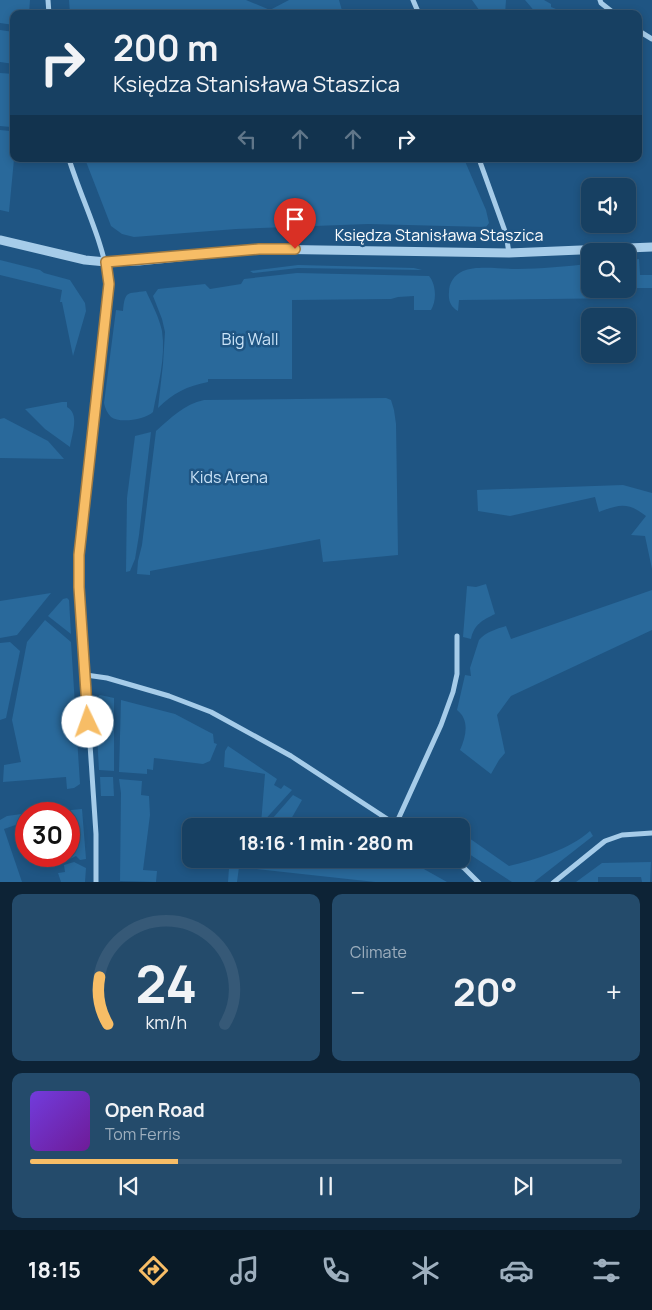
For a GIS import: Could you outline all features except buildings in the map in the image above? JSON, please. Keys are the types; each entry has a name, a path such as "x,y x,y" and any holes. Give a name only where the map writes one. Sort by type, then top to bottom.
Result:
{"street":[{"path":"600,0 610,10"},
{"path":"69,162 106,262 109,284 79,544 79,587 96,834 96,882"},
{"path":"480,162 506,234 509,253"},
{"name":"Księdza Stanisława Staszica","path":"0,240 85,260 106,262 259,249 509,253 652,247"},
{"path":"400,818 441,725 453,692 457,674 457,636"},
{"path":"86,675 107,678 156,692 211,712 291,756 386,818"},
{"path":"553,882 605,841 622,835 652,833"},
{"path":"464,868 479,882"}],"green space":[{"path":"0,0 30,0 29,10 10,10 10,24 0,23"},
{"path":"69,0 246,0 270,10 70,10"},
{"path":"289,0 339,0 342,10 270,10"},
{"path":"472,0 506,0 505,10 479,10"},
{"path":"525,0 544,0 551,4 551,7 558,10 534,10"},
{"path":"0,30 10,31 10,63 0,62"},
{"path":"0,73 10,74 10,127 0,126"},
{"path":"0,130 10,131 10,162 14,162 9,212 0,210"},
{"path":"86,162 465,162 486,210 489,223 486,227 368,224 236,229 134,237 122,234 111,226"},
{"path":"636,259 639,259 640,275 652,275 652,288 636,289"},
{"path":"0,260 70,280 85,303 86,311 73,356 62,302 60,302 62,290 0,275"},
{"path":"298,265 414,268 422,270 298,268 253,273 250,271"},
{"path":"581,265 581,298 626,298 459,300 458,311 452,306 450,301 449,289 451,282 460,273 468,269"},
{"name":"Big Wall","path":"297,273 429,276 434,288 435,297 431,310 414,310 414,296 391,299 292,300 292,379 208,379 208,382 187,388 175,394 158,408 165,332 153,296 158,289 205,284 210,289 241,284 244,279"},
{"path":"146,291 159,321 163,341 161,372 153,412 145,417 133,420 115,419 108,414 104,403 116,310 123,311 128,294"},
{"name":"Kids Arena","path":"386,398 391,400 396,424 398,555 323,562 320,539 150,571 150,575 137,574 156,431 178,412 204,400"},
{"path":"67,402 67,407 71,410 74,419 70,447 45,429 25,409"},
{"path":"4,418 48,441 64,459 0,458 0,419"},
{"path":"151,432 135,559 130,571 126,572 127,498 135,436"},
{"path":"623,485 652,493 652,569 645,536 631,535 646,516 629,506 613,507 599,512 595,497 510,516 478,511 477,490"},
{"path":"486,584 495,614 477,626 471,639 463,637 467,586 476,587"},
{"path":"652,590 652,630 511,696 497,715 505,753 491,774 460,750 466,729 464,719 457,710 465,675 471,676 470,668 479,640 482,637 491,631 506,626 511,639"},
{"path":"51,593 17,635 0,638 0,601"},
{"path":"67,598 69,600 71,634 48,616 63,599"},
{"path":"45,620 71,642 80,784 74,788 67,789 66,777 3,782 4,765 21,762 12,720 27,642"},
{"path":"10,642 20,651 6,718 0,720 0,643"},
{"path":"100,695 114,698 114,771 99,770 95,699"},
{"path":"121,700 175,714 213,734 214,743 217,744 210,761 203,764 154,758 153,770 147,769 147,774 119,772"},
{"path":"228,746 277,779 274,785 281,789 284,785 292,790 266,818 261,818 265,774 224,767 225,751"},
{"path":"100,777 113,777 114,796 101,796"},
{"path":"119,779 142,781 141,795 149,796 150,815 143,870 157,871 156,882 120,881 121,793"},
{"path":"293,795 302,800 292,818 273,818"},
{"path":"80,809 82,809 86,859 80,860"},
{"path":"15,815 15,825 4,829 15,861 15,867 17,867 22,882 0,882 0,820 7,816"},
{"path":"590,831 593,836 534,882 512,882 470,855 470,839 509,866 541,857 582,837"},
{"path":"651,862 650,882 642,882 641,877 598,877 598,882 576,882 602,863"},
{"path":"80,865 86,868 85,882 61,882 58,873 65,872 64,867 80,867"},
{"path":"229,868 239,868 237,882 228,882"},
{"path":"248,868 422,868 447,882 375,882"}],"route":[{"path":"88,722 78,566 81,522 109,284 106,262 259,249 295,249"}]}
